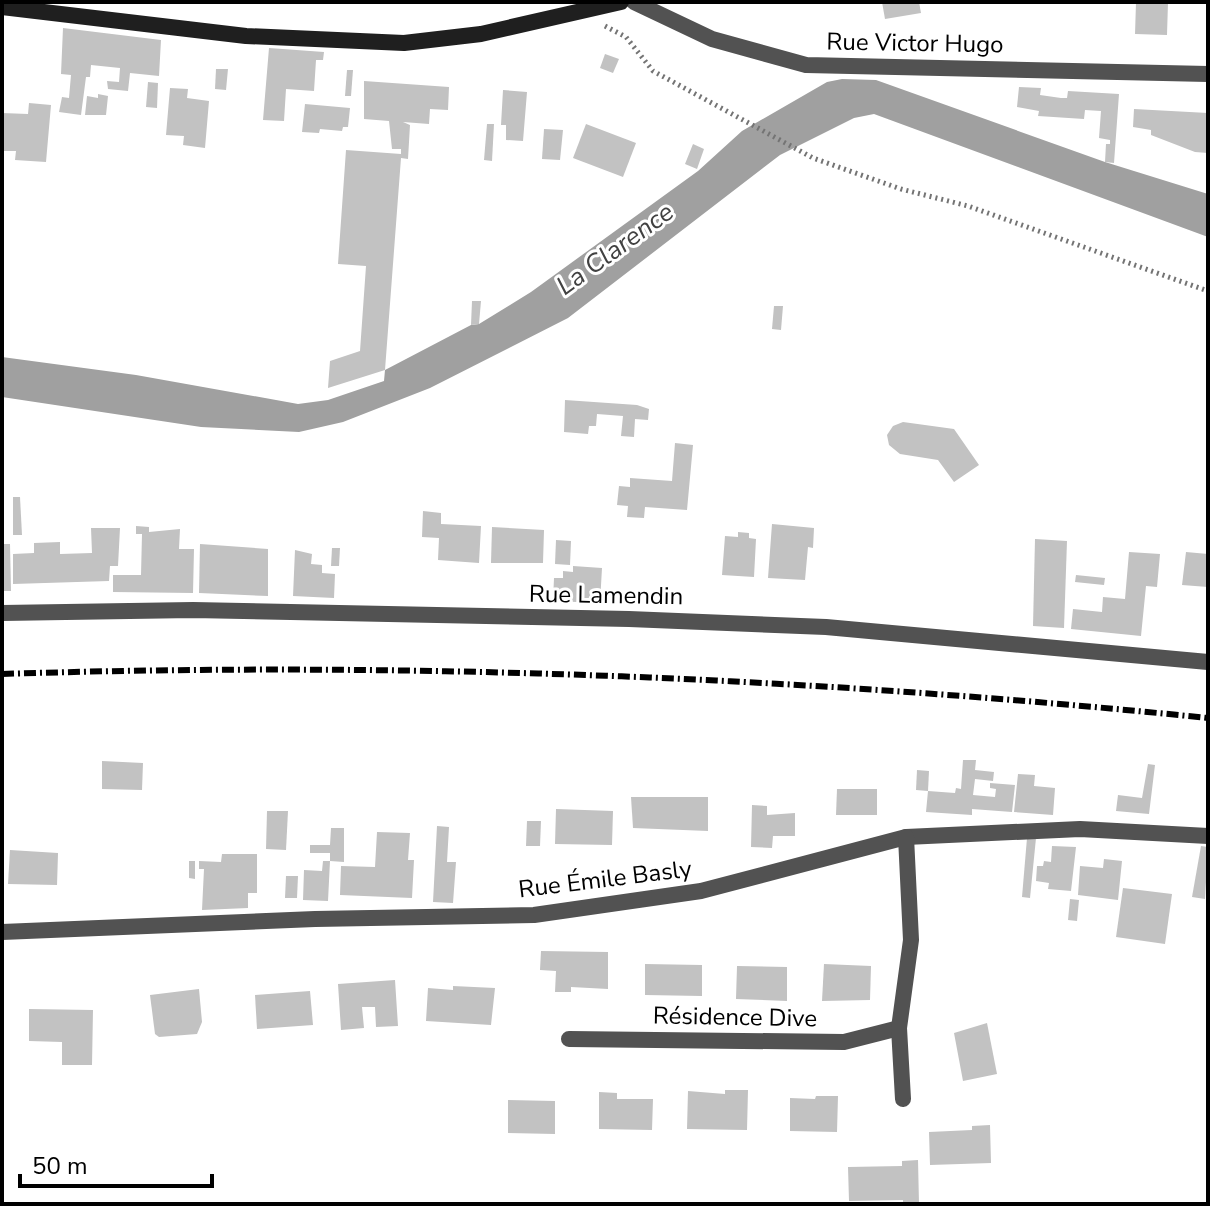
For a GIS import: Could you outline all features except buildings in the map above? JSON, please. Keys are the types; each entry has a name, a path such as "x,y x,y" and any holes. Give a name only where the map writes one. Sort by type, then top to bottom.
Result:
{"main road":[{"path":"2,7 246,36 404,43 481,34 621,2"}],"street":[{"name":"Rue Victor Hugo","path":"634,2 712,39 806,65 1208,74"},
{"name":"Rue Lamendin","path":"2,613 193,610 705,622 826,627 1208,662"},
{"name":"Rue Émile Basly","path":"2,932 315,919 534,915 701,891 906,837 1080,829 1208,836"},
{"path":"903,1099 899,1028 911,940 906,837"},
{"name":"Résidence Dive","path":"569,1039 844,1042 899,1028"}],"path":[{"path":"602,24 626,37 653,71 813,158 901,189 968,206 1208,291"}],"water":[{"name":"La Clarence","path":"876,80 1105,162 1208,194 1208,237 874,114 854,118 780,155 568,318 430,388 343,422 299,432 201,427 2,397 2,357 136,375 298,404 328,400 384,381 385,370 471,325 479,324 531,292 698,171 742,131 827,82"}],"railway":[{"path":"2,674 304,670 606,676 907,692 1208,718"}]}
